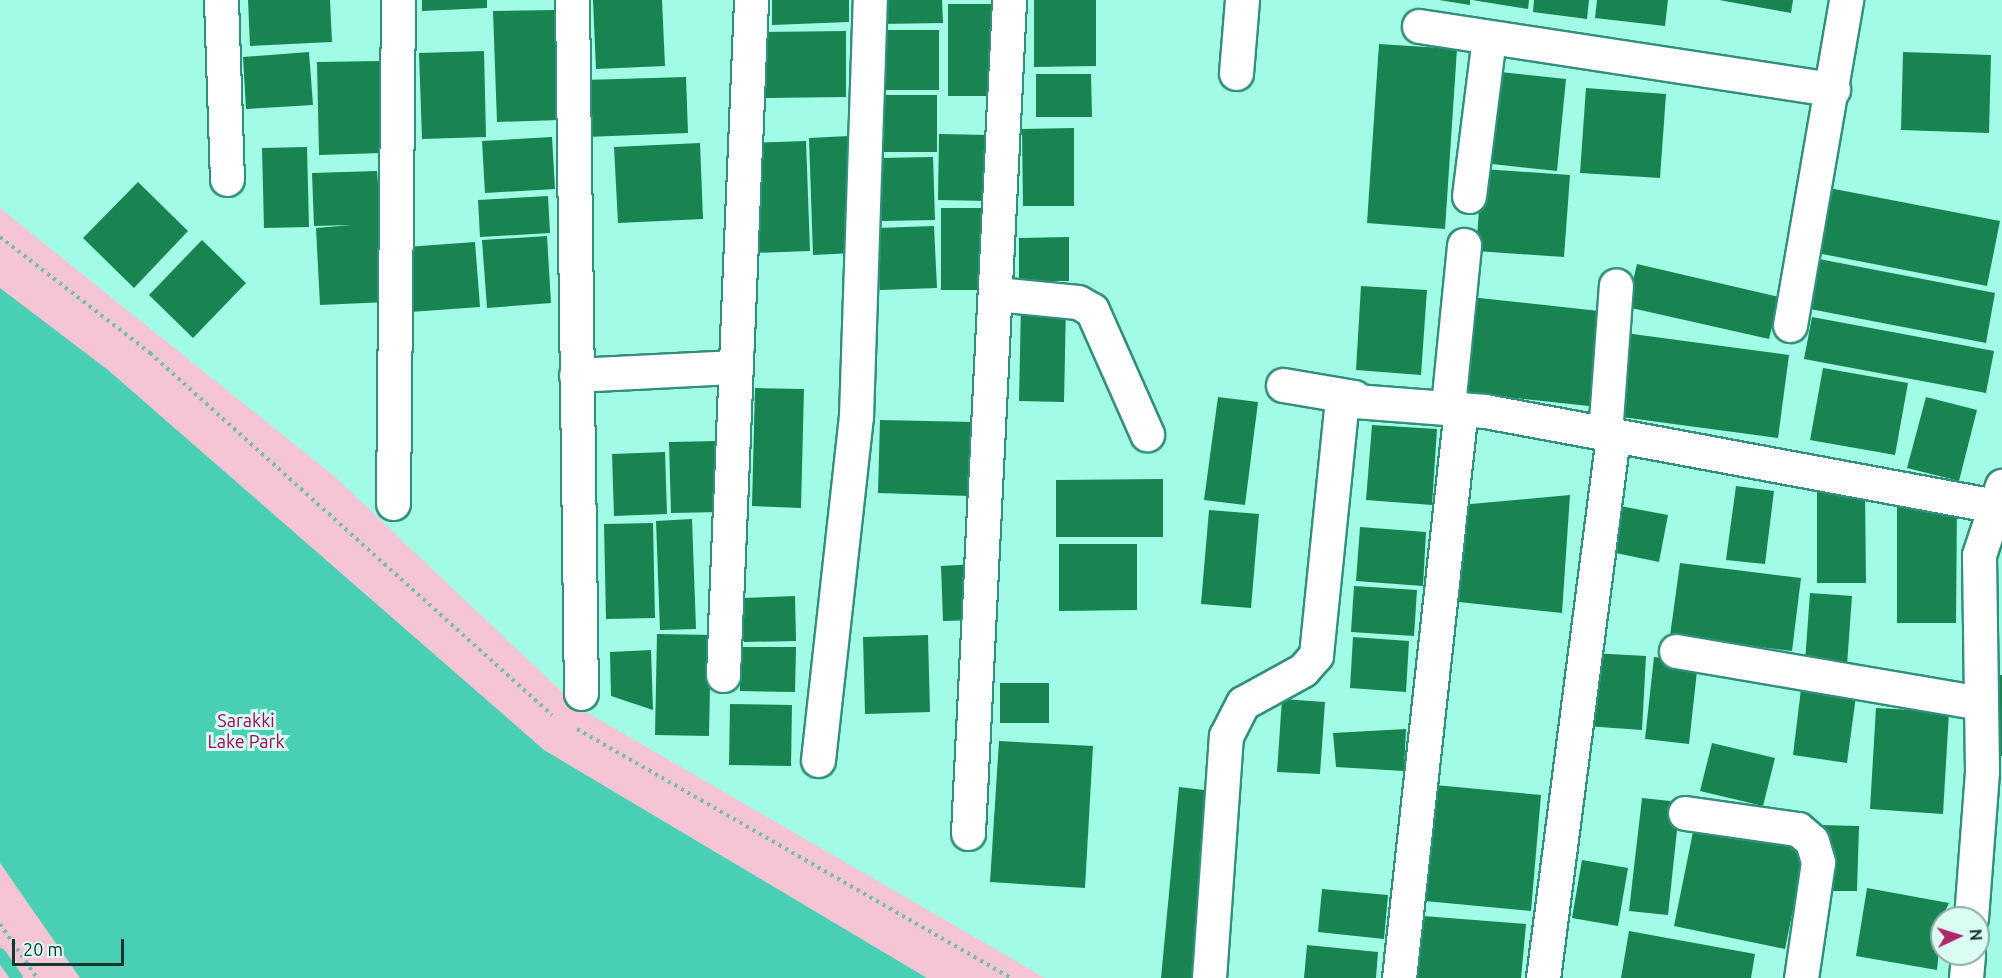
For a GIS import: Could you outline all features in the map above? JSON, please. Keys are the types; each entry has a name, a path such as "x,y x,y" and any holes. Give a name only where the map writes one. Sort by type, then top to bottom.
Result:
{"street":[{"path":"220,0 227,179"},
{"path":"393,503 398,0"},
{"path":"572,0 580,693"},
{"path":"723,675 751,0"},
{"path":"818,760 856,416 870,0"},
{"path":"968,833 1009,0"},
{"path":"1236,73 1242,0"},
{"path":"1790,325 1833,89 1846,0"},
{"path":"1419,26 1833,89"},
{"path":"1469,196 1489,37"},
{"path":"1399,978 1455,407 1464,245"},
{"path":"1543,978 1609,435 1616,285"},
{"path":"996,294 1078,303 1092,310 1147,434"},
{"path":"576,375 735,367"},
{"path":"1283,385 1354,397 1455,407 1609,435 1999,496 1990,555 1990,660 1981,703 1982,771 1972,906"},
{"path":"1209,978 1226,736 1243,703 1303,670 1316,655 1336,414 1342,400 1354,397"},
{"path":"1676,651 1981,703"},
{"path":"1685,813 1798,829 1812,841 1818,862 1801,978"}],"path":[{"path":"0,237 150,353 559,719"},
{"path":"569,725 1011,978"},
{"path":"0,924 38,978"}],"green space":[{"name":"Sarakki Lake Park","path":"0,208 334,476 579,708 1045,978 0,978"}],"shaded area":[{"name":"Sarakki Lake Park","path":"0,288 108,370 544,750 927,978 80,978 0,863"}],"building":[{"path":"248,0 330,0 332,42 250,46"},
{"path":"422,0 487,0 487,8 422,11"},
{"path":"593,0 662,0 665,66 596,69"},
{"path":"772,0 849,0 849,22 772,25"},
{"path":"880,0 942,0 943,23 880,24"},
{"path":"1034,0 1096,0 1096,66 1034,67"},
{"path":"1439,0 1470,0 1470,5"},
{"path":"1472,0 1529,0 1528,9"},
{"path":"1534,0 1589,0 1587,19 1533,12"},
{"path":"1597,0 1668,0 1665,26 1595,18"},
{"path":"1719,0 1793,0 1791,13"},
{"path":"948,4 997,4 997,96 948,96"},
{"path":"555,10 559,120 497,122 493,11"},
{"path":"882,30 939,30 939,90 882,90"},
{"path":"846,31 846,97 765,98 764,32"},
{"path":"1379,44 1457,49 1445,229 1367,223"},
{"path":"484,51 486,137 422,139 419,53"},
{"path":"309,52 313,105 246,109 243,57"},
{"path":"1903,52 1991,55 1989,133 1901,130"},
{"path":"380,61 382,153 319,155 317,62"},
{"path":"1491,71 1566,79 1557,171 1483,163"},
{"path":"1036,74 1091,74 1092,117 1036,117"},
{"path":"686,77 688,133 586,137 584,80"},
{"path":"1586,88 1666,94 1660,178 1580,173"},
{"path":"883,95 937,95 937,152 883,152"},
{"path":"1074,128 1074,206 1023,206 1022,129"},
{"path":"939,134 990,135 989,201 938,200"},
{"path":"849,136 853,253 813,255 809,138"},
{"path":"552,137 555,189 485,193 482,141"},
{"path":"806,141 810,251 751,253 748,143"},
{"path":"700,143 703,219 618,223 614,147"},
{"path":"307,147 309,227 264,228 262,148"},
{"path":"933,157 935,220 882,221 881,158"},
{"path":"1482,169 1570,175 1564,257 1476,251"},
{"path":"377,171 387,302 320,305 316,228 352,225 314,226 312,173"},
{"path":"138,182 188,231 134,288 83,238"},
{"path":"1824,187 2000,221 1987,286 1812,252"},
{"path":"548,196 550,233 480,237 478,200"},
{"path":"941,208 990,208 990,290 941,290"},
{"path":"934,226 937,288 880,290 878,228"},
{"path":"547,236 551,303 487,308 482,240"},
{"path":"1069,237 1069,281 1019,281 1019,238"},
{"path":"202,240 246,283 193,338 149,295"},
{"path":"475,242 480,307 410,312 406,247"},
{"path":"1819,259 1995,293 1986,343 1810,309"},
{"path":"1637,264 1779,297 1769,339 1627,307"},
{"path":"1361,286 1427,290 1421,375 1356,370"},
{"path":"1470,297 1608,312 1598,407 1460,392"},
{"path":"1021,304 1066,305 1064,402 1019,401"},
{"path":"1812,317 1994,351 1986,393 1804,359"},
{"path":"1625,333 1789,355 1778,438 1614,416"},
{"path":"1823,368 1908,383 1895,455 1810,440"},
{"path":"755,388 804,389 801,508 752,506"},
{"path":"1218,397 1258,402 1245,505 1204,500"},
{"path":"1926,397 1977,410 1959,481 1907,468"},
{"path":"880,420 973,422 970,496 878,493"},
{"path":"1372,425 1437,429 1432,505 1366,500"},
{"path":"719,441 721,512 671,513 669,442"},
{"path":"665,452 667,514 614,516 612,454"},
{"path":"1163,479 1163,537 1056,537 1056,480"},
{"path":"1736,486 1774,491 1765,564 1726,560"},
{"path":"1817,490 1865,490 1866,583 1817,583"},
{"path":"1570,495 1562,613 1459,602 1460,505"},
{"path":"1897,502 1957,502 1956,623 1897,623"},
{"path":"1620,506 1668,515 1659,562 1611,552"},
{"path":"1209,510 1259,514 1251,608 1201,604"},
{"path":"692,519 696,629 660,630 656,521"},
{"path":"653,523 655,618 606,619 604,524"},
{"path":"1360,527 1426,532 1423,586 1356,581"},
{"path":"1059,544 1137,544 1137,610 1059,611"},
{"path":"1680,563 1801,578 1792,651 1670,636"},
{"path":"976,564 978,620 943,621 941,566"},
{"path":"1354,586 1417,590 1414,636 1351,632"},
{"path":"1810,593 1852,596 1847,665 1805,662"},
{"path":"795,596 796,641 744,642 743,598"},
{"path":"657,634 711,635 709,736 655,735"},
{"path":"928,635 930,712 865,714 863,637"},
{"path":"1353,637 1409,641 1406,692 1350,688"},
{"path":"740,647 796,647 795,692 740,691"},
{"path":"651,650 653,710 611,696 610,652"},
{"path":"1591,653 1646,656 1642,730 1586,726"},
{"path":"1654,657 1698,662 1689,744 1645,739"},
{"path":"1987,675 2002,675 2002,756 1988,756"},
{"path":"1000,683 1049,683 1049,723 1000,723"},
{"path":"1801,689 1856,696 1847,763 1793,755"},
{"path":"1282,699 1325,702 1320,774 1277,772"},
{"path":"730,704 792,705 791,766 729,765"},
{"path":"1876,708 1949,712 1943,814 1870,809"},
{"path":"1406,729 1404,771 1336,767 1333,733"},
{"path":"999,741 1093,746 1085,888 990,882"},
{"path":"1712,743 1775,758 1763,806 1700,791"},
{"path":"1435,785 1541,795 1531,911 1425,901"},
{"path":"1179,787 1221,792 1203,978 1161,978"},
{"path":"1642,798 1680,802 1668,915 1629,911"},
{"path":"1820,825 1859,826 1857,891 1818,891"},
{"path":"1694,827 1805,850 1785,949 1674,926"},
{"path":"1582,860 1628,868 1618,926 1572,918"},
{"path":"1867,888 1949,903 1948,906 1930,906 1930,966 1937,966 1937,970 1856,956"},
{"path":"1322,889 1388,895 1384,939 1318,932"},
{"path":"1423,916 1526,924 1521,978 1418,978"},
{"path":"1629,931 1755,954 1751,978 1621,978"},
{"path":"1307,945 1378,952 1376,978 1304,978"}],"waterway":[{"path":"0,954 17,978"}]}
